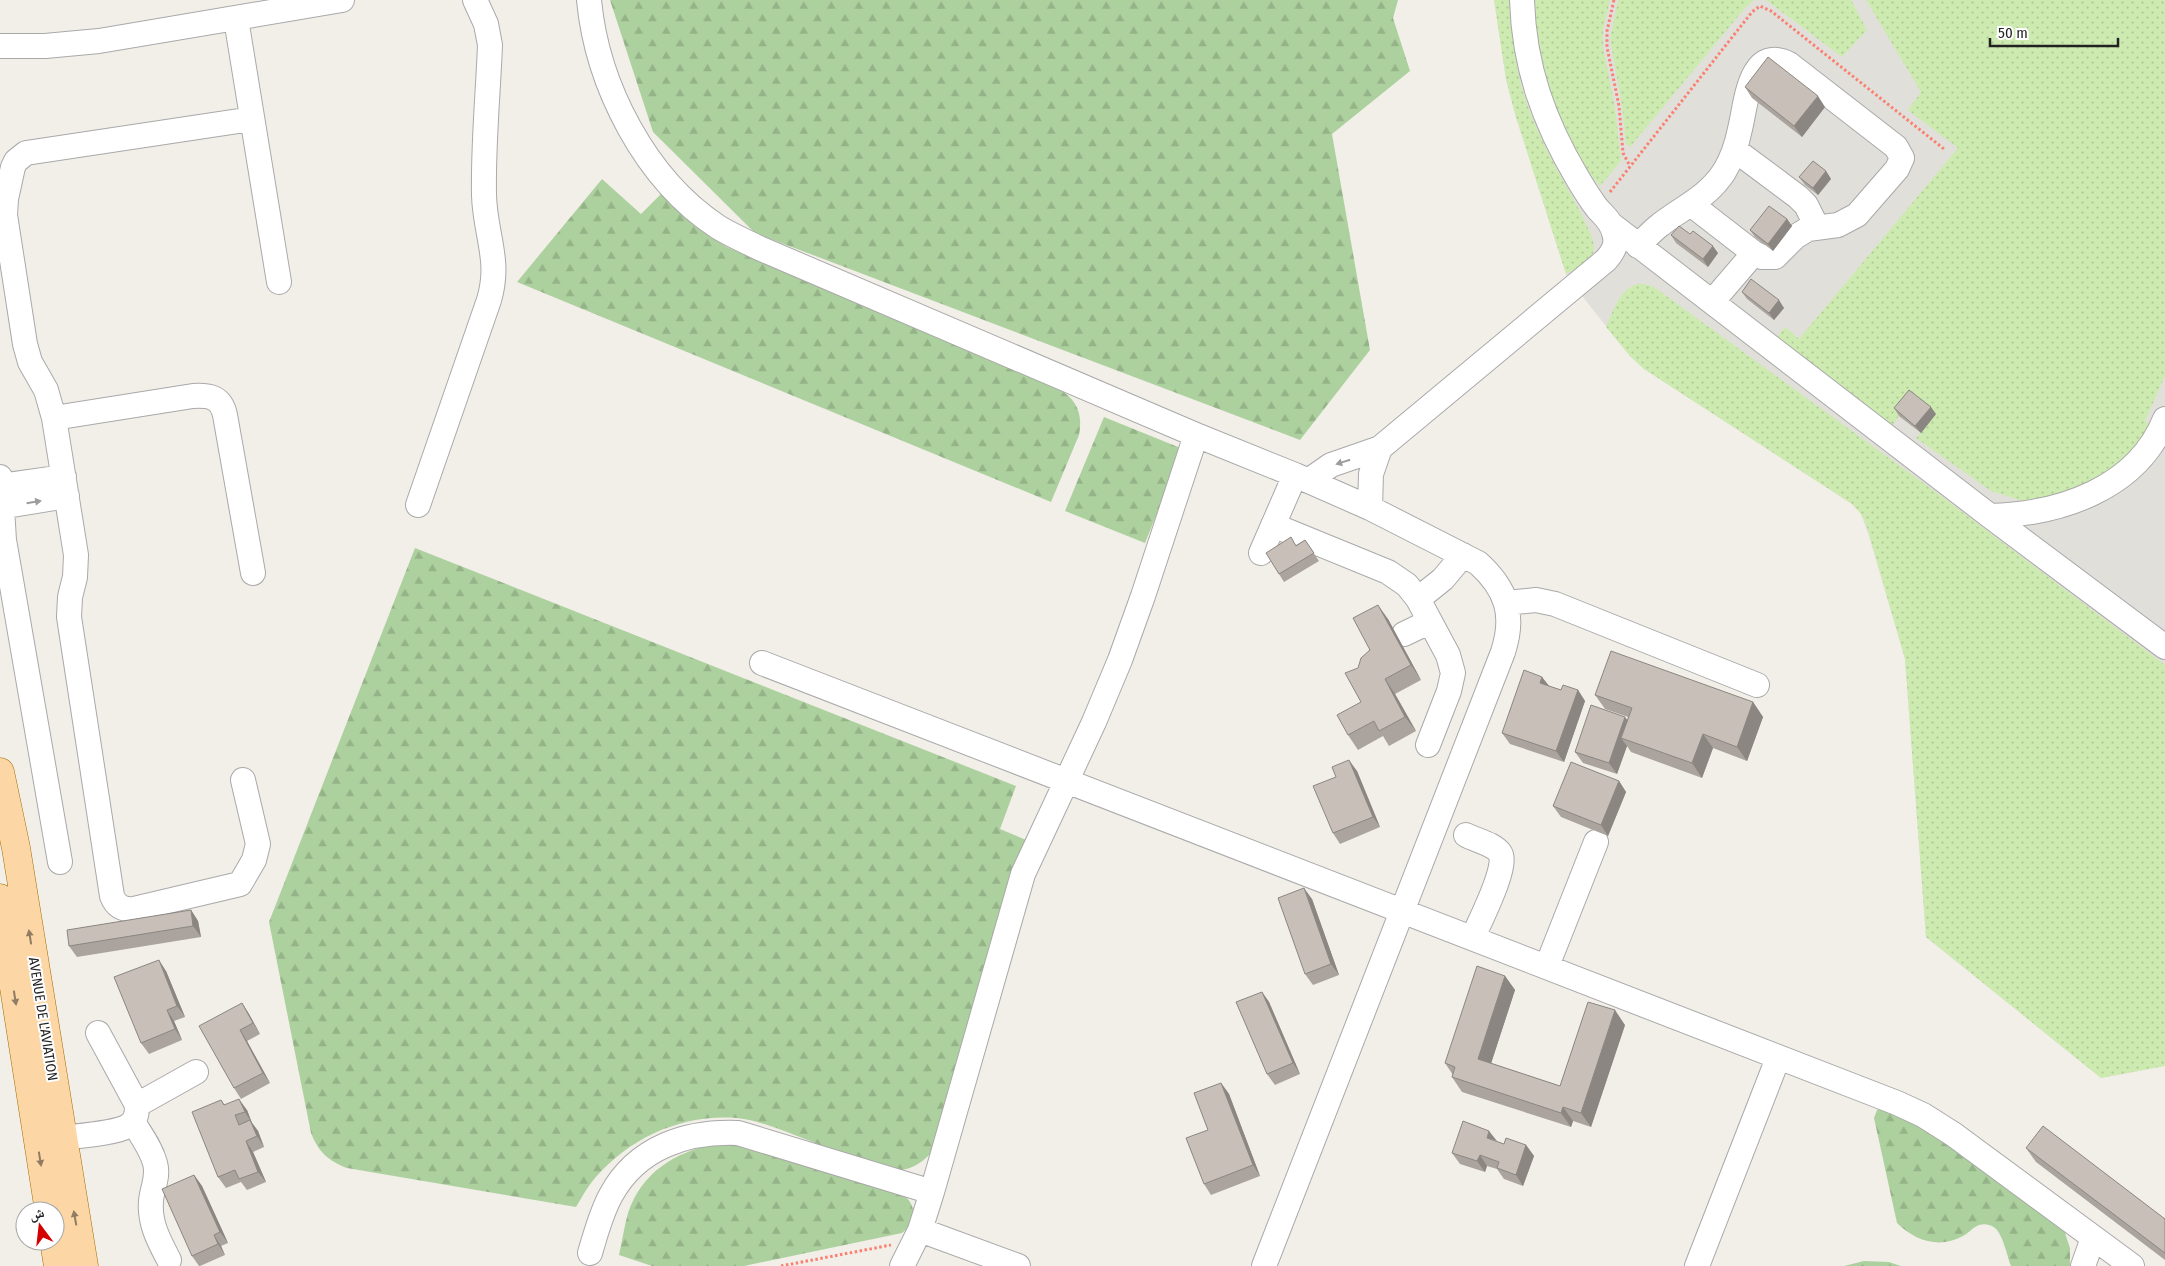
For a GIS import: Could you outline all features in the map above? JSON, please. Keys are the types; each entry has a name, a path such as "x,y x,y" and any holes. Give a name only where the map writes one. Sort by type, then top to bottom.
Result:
{"main road":[{"name":"AVENUE DE L'AVIATION","path":"0,772 8,849 84,1266"},
{"name":"AVENUE DE L'AVIATION","path":"0,898 47,1201"},
{"path":"56,1251 58,1266"}],"lane":[{"path":"0,46 70,45 342,0"},
{"path":"418,505 489,300 495,276 495,262 487,225 484,195 490,46 486,24 475,0"},
{"path":"589,0 600,60 616,103 627,123 652,162 666,179 699,212 717,226 768,252 1370,508 1478,563 1491,574 1500,588 1509,620 1508,637 1503,652 1264,1266"},
{"path":"1522,0 1525,42 1531,72 1547,119 1584,189 1612,225 1990,516 2165,647"},
{"path":"236,19 280,282"},
{"path":"1638,246 1660,225 1692,205 1710,190 1724,171 1735,150 1751,79 1764,63 1771,59 1780,59 1789,64 1896,147 1902,158 1901,164 1857,214 1838,225 1808,229 1795,237 1775,257 1762,257 1754,253 1692,205"},
{"path":"243,780 258,844 254,860 240,884 134,909 128,910 117,905 112,896 69,617 70,597 76,566 66,486 54,418 46,390 27,354 8,232 6,199 16,162 31,151 252,119"},
{"path":"1735,150 1798,197 1806,206 1817,227"},
{"path":"1261,553 1274,525 1302,478 1331,465 1380,448 1606,260 1613,253 1616,244 1612,225"},
{"path":"1712,302 1754,253"},
{"path":"54,418 193,396 206,395 217,398 223,406 254,573"},
{"path":"1990,516 2025,514 2053,508 2072,502 2109,485 2137,463 2165,419"},
{"path":"902,1266 917,1235 932,1192 1023,874 1094,722 1132,628 1196,435"},
{"path":"1370,508 1371,474 1380,448"},
{"path":"60,862 4,540 1,492 66,486"},
{"path":"1274,525 1388,572 1407,585 1418,599 1448,655 1452,673 1450,691 1428,745"},
{"path":"1418,599 1443,579 1463,555"},
{"path":"1506,604 1516,601 1536,600 1555,604 1757,685"},
{"path":"1404,634 1429,622"},
{"path":"762,663 1890,1100 1923,1115 1984,1156 2132,1266"},
{"path":"1466,835 1494,848 1500,852 1502,858 1499,874 1472,937"},
{"path":"1547,966 1596,842"},
{"path":"98,1033 155,1163 157,1172 151,1202 151,1213 157,1235 169,1260"},
{"path":"1697,1266 1778,1058"},
{"path":"62,1138 122,1128 135,1114 196,1072"},
{"path":"590,1253 601,1217 611,1194 626,1174 644,1158 665,1144 689,1136 714,1132 738,1133 932,1192"},
{"path":"917,1235 1018,1266"},
{"path":"2083,1266 2094,1238"}],"path":[{"path":"1614,0 1606,39 1619,106 1622,148 1630,166"},
{"path":"781,1266 917,1235"}],"shaded area":[{"path":"1494,0 2165,0 2165,1066 2101,1078 1926,937 1905,659 1861,514 1852,504 1644,369 1630,356 1574,286 1566,274 1515,114 1506,79"}],"green space":[{"path":"610,0 1398,0 1393,18 1410,71 1332,134 1370,350 1300,440 755,233 653,132"},
{"path":"1494,0 1510,0 1515,57 1525,97 1542,140 1583,217 1592,238 1594,251 1592,256 1566,274 1515,114 1506,79"},
{"path":"1531,0 1610,0 1603,30 1603,47 1615,107 1621,161 1600,186 1571,145 1544,81 1537,57"},
{"path":"1618,0 1754,0 1745,8 1630,147 1626,144 1622,106 1610,39"},
{"path":"1766,0 1851,0 1867,30 1842,57"},
{"path":"1866,0 2165,0 2165,376 2145,421 2153,426 2138,448 2089,492 2023,501 1991,491 1916,438 1921,433 1899,416 1891,427 1777,337 1785,327 1799,339 1958,148 1908,110 1921,92"},
{"path":"602,179 641,214 661,194 692,224 727,247 1065,393 1074,403 1079,414 1079,435 1051,502 517,282"},
{"path":"1637,284 1654,287 1937,493 2165,665 2165,1066 2101,1078 1926,937 1905,659 1866,524 1861,514 1852,504 1644,369 1630,356 1606,327 1621,296 1625,291"},
{"path":"1104,417 1183,449 1145,543 1065,511"},
{"path":"415,548 1016,786 1000,829 1026,840 934,1150 923,1161 904,1170 888,1170 855,1160 785,1131 756,1122 737,1118 697,1120 677,1124 659,1131 625,1151 609,1163 595,1178 576,1207 347,1168 324,1155 311,1133 269,922"},
{"path":"1882,1108 1909,1115 2063,1227 2070,1248 2070,1266 2011,1266 1999,1234 1995,1228 1989,1225 1979,1225 1963,1236 1946,1242 1928,1241 1904,1229 1897,1223 1874,1118 1877,1110"},
{"path":"715,1144 735,1144 901,1193 913,1207 913,1218 902,1233 744,1266 652,1266 619,1255 628,1213 634,1199 651,1175 686,1152"},
{"path":"1864,1261 1889,1262 1901,1266 1844,1266"}],"building":[{"path":"1768,57 1818,96 1794,126 1745,87"},
{"path":"1813,161 1826,171 1813,188 1799,177"},
{"path":"1769,206 1787,219 1768,244 1750,230"},
{"path":"1679,226 1690,234 1693,231 1713,246 1703,259 1671,235"},
{"path":"1751,279 1779,300 1769,313 1742,292"},
{"path":"1909,390 1931,407 1915,426 1894,408"},
{"path":"1291,537 1296,546 1305,540 1314,553 1279,574 1266,553"},
{"path":"1378,605 1411,665 1385,679 1405,717 1379,731 1374,721 1348,735 1337,715 1361,702 1345,673 1358,668 1361,658 1370,650 1353,618"},
{"path":"1611,651 1753,702 1737,747 1703,734 1692,763 1621,738 1632,708 1595,695"},
{"path":"1524,670 1542,677 1540,683 1561,690 1563,685 1578,690 1556,751 1502,733"},
{"path":"1591,705 1625,717 1609,763 1575,752"},
{"path":"1349,760 1373,817 1333,833 1313,786 1336,777 1332,767"},
{"path":"1571,762 1619,781 1601,825 1553,806"},
{"path":"1304,888 1331,964 1305,974 1278,898"},
{"path":"191,910 193,926 69,946 67,930"},
{"path":"159,960 177,1006 167,1010 175,1029 141,1043 114,977"},
{"path":"1477,966 1505,976 1478,1059 1560,1086 1588,1002 1615,1010 1581,1113 1563,1107 1561,1113 1452,1077 1455,1067 1445,1063"},
{"path":"1262,992 1293,1063 1267,1074 1236,1002"},
{"path":"242,1003 253,1023 240,1030 263,1073 234,1088 199,1026"},
{"path":"1221,1083 1253,1165 1204,1184 1186,1138 1208,1130 1194,1093"},
{"path":"239,1099 245,1112 235,1115 239,1125 250,1120 257,1136 246,1141 258,1172 239,1179 235,1170 218,1177 192,1112 221,1100 224,1105"},
{"path":"1463,1121 1489,1131 1487,1138 1504,1144 1506,1138 1526,1145 1516,1175 1497,1168 1499,1162 1480,1155 1477,1161 1452,1153"},
{"path":"2043,1126 2165,1219 2165,1253 2026,1148"},
{"path":"194,1175 220,1232 214,1235 218,1244 192,1256 162,1189"}]}
